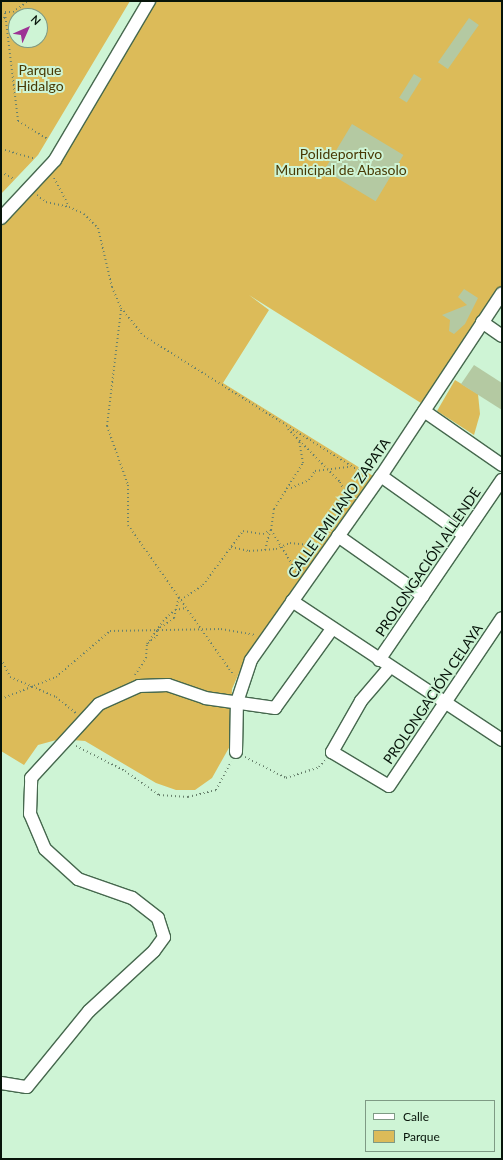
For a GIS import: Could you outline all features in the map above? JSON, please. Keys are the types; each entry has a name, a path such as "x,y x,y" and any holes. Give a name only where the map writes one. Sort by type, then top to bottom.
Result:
{"street":[{"path":"1,218 55,160 149,1"},
{"name":"CALLE EMILIANO ZAPATA","path":"236,752 237,702 241,684 251,660 356,512 502,293"},
{"path":"482,322 502,336"},
{"path":"424,411 502,465"},
{"path":"379,478 464,535"},
{"name":"PROLONGACIÓN ALLENDE","path":"379,660 502,480"},
{"path":"338,536 423,596"},
{"path":"292,601 332,629 446,702 502,740"},
{"name":"PROLONGACIÓN CELAYA","path":"332,752 389,786 502,618"},
{"path":"1,1083 27,1087 89,1011 154,951 164,937 158,918 132,898 78,879 45,849 30,814 31,778 99,704 129,689 168,685 205,698 275,708 303,666 332,629"},
{"path":"332,752 361,701 390,667"}],"path":[{"path":"1,12 5,13 20,9 28,1"},
{"path":"5,13 18,121 48,139"},
{"path":"1,21 5,17"},
{"path":"1,149 35,158"},
{"path":"1,172 14,179"},
{"path":"52,174 69,207"},
{"path":"33,192 46,202 69,207 98,228 107,271 121,308 144,336 351,466 379,478"},
{"path":"121,308 107,426 128,485 126,515 130,529 241,684"},
{"path":"286,426 340,482 356,512"},
{"path":"291,488 293,476 303,463 298,440"},
{"path":"266,550 274,509 291,488 309,480 315,471 351,466"},
{"path":"181,600 203,585 243,530 263,534 271,530"},
{"path":"271,530 283,547 294,572 305,583"},
{"path":"231,547 266,550 283,547 293,543 330,548"},
{"path":"157,630 174,618 179,597"},
{"path":"129,689 146,658 147,644 157,630 176,610 186,608"},
{"path":"1,698 34,686 62,673 110,631 221,629 266,638"},
{"path":"1,659 10,678 34,686 56,697 74,712 89,715"},
{"path":"65,741 125,771 159,795 188,798 216,790 236,752 286,778 319,767 332,752"}],"green space":[{"name":"Parque Hidalgo","path":"1,1 130,1 38,155 1,194"},
{"name":"Polideportivo Municipal de Abasolo","path":"157,1 502,1 502,286 421,403 249,295 269,310 223,383 373,476 245,659 232,689 230,746 212,778 195,790 176,790 156,783 85,741 60,739 38,745 24,765 1,751 1,224 59,161"},
{"path":"455,380 478,394 480,414 474,435 437,411"}],"building":[{"path":"469,18 479,25 448,69 438,62"},
{"path":"414,74 422,79 407,103 399,98"},
{"path":"352,124 403,155 376,201 324,170"},
{"path":"464,289 478,298 465,324 454,334 449,331 450,320 442,315 467,305 458,297"},
{"path":"474,365 502,383 502,410 461,384"}]}
